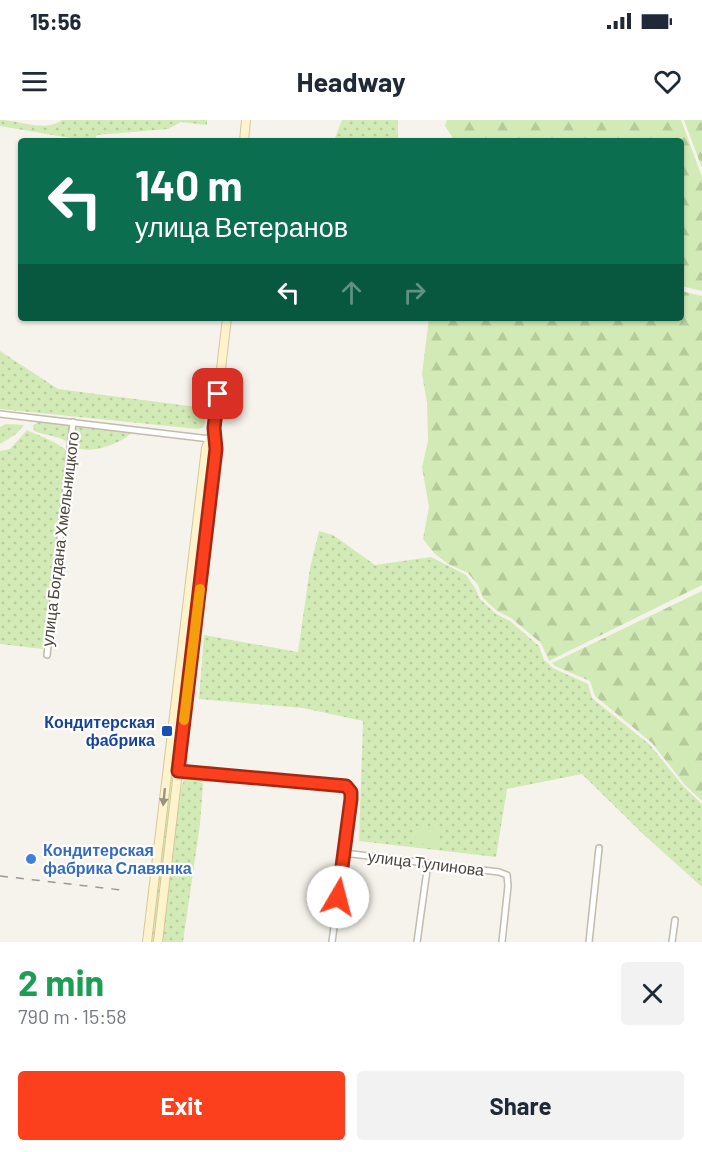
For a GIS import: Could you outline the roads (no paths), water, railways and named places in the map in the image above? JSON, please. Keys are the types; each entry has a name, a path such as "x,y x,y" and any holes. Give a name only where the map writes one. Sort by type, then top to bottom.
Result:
{"main road":[{"path":"244,138 246,120"},
{"path":"158,942 216,449 214,428 227,321"},
{"path":"147,942 206,448 214,428"},
{"path":"178,674 190,675"},
{"path":"167,767 178,770"}],"street":[{"path":"0,414 210,439"},
{"name":"улица Богдана Хмельницкого","path":"47,656 74,422"},
{"path":"178,770 346,786 351,792 351,799 332,942"},
{"path":"589,942 599,848"},
{"name":"улица Тулинова","path":"345,853 499,872 507,875 508,886 502,942"},
{"path":"417,942 428,863"},
{"path":"672,942 675,920"}],"railway":[{"path":"0,876 121,890"}],"place":[{"name":"Кондитерская фабрика","path":"167,731"},
{"name":"Кондитерская фабрика Славянка","path":"31,859"}]}
